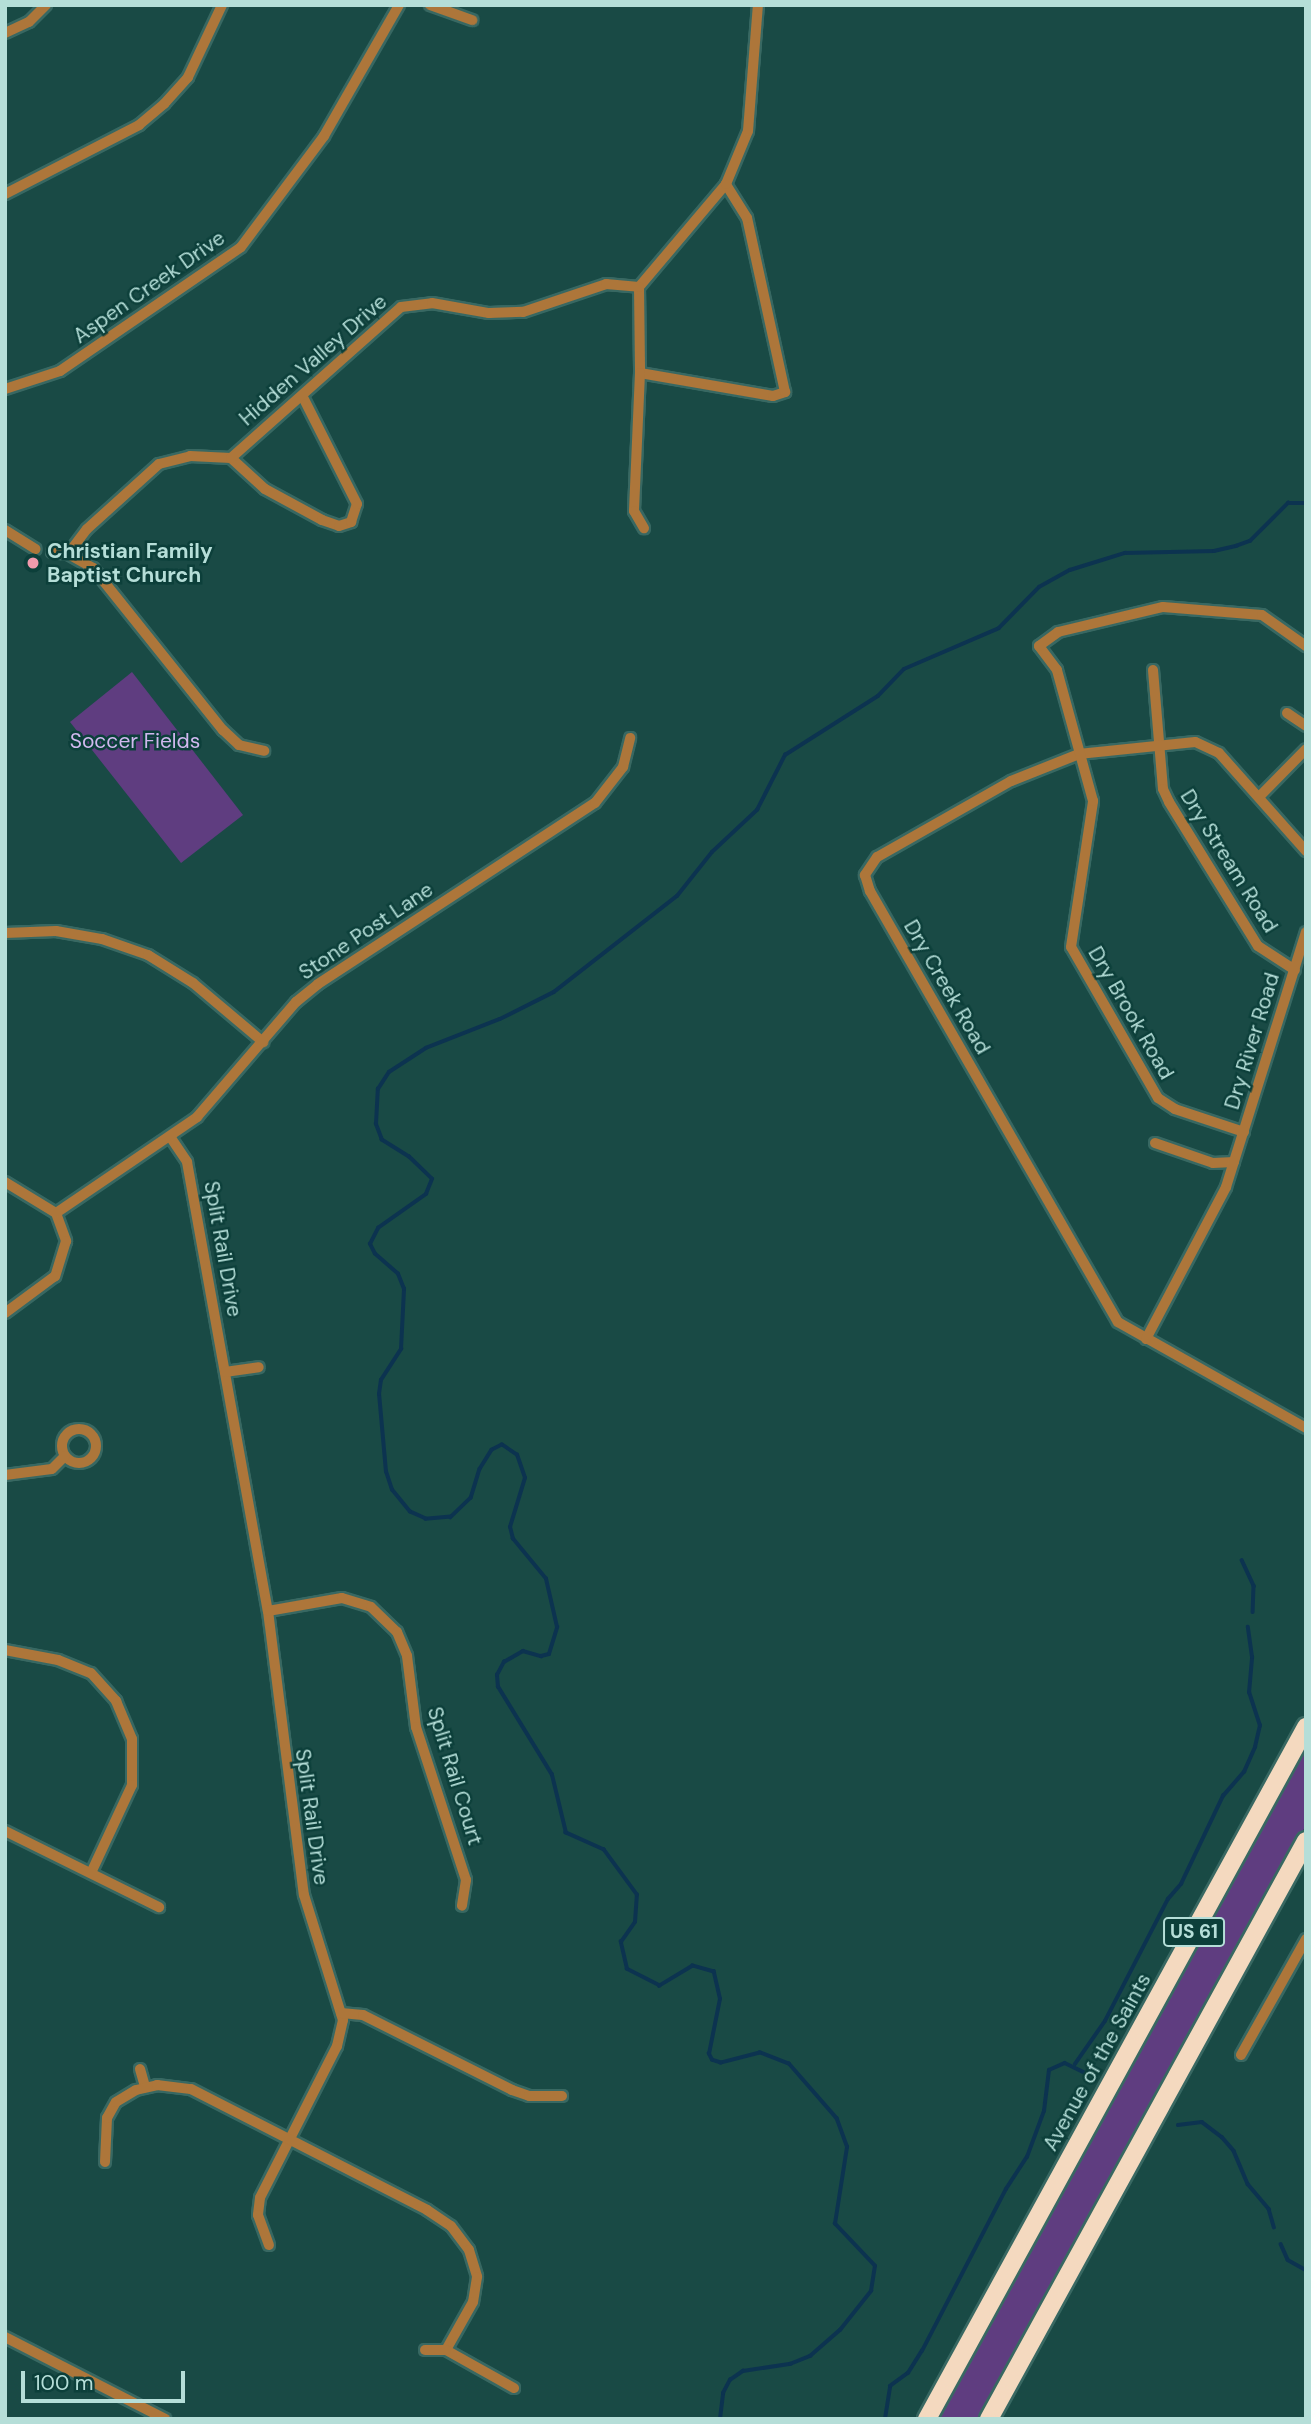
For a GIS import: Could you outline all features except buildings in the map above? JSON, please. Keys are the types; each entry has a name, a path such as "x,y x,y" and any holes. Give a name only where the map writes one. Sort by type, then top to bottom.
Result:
{"highway":[{"name":"Avenue of the Saints","path":"927,2419 1306,1727"},
{"name":"US 61","path":"989,2419 1306,1840"}],"street":[{"path":"5,33 29,22 46,5"},
{"path":"5,194 138,125 164,104 188,77 222,5"},
{"name":"Aspen Creek Drive","path":"5,388 60,371 241,247 324,135 400,5"},
{"path":"430,5 472,20"},
{"path":"644,528 634,511 640,373 639,287 726,184 748,131 758,5"},
{"path":"640,373 774,396 785,392 747,218 726,184"},
{"name":"Hidden Valley Drive","path":"231,458 303,397 401,307 411,303 488,313 523,312 606,284 639,287"},
{"path":"68,554 88,529 159,464 190,456 231,458 265,489 322,520 339,526 351,522 357,504 303,397"},
{"path":"5,530 35,549"},
{"path":"52,552 68,554 93,568 223,730 239,745 264,751"},
{"name":"Dry Brook Road","path":"1244,1132 1175,1109 1158,1098 1071,947 1093,802 1057,670 1039,646 1058,632 1163,607 1262,615 1306,646"},
{"name":"Dry Stream Road","path":"1153,670 1163,789 1169,802 1258,946 1295,970"},
{"path":"1287,713 1306,726"},
{"name":"Stone Post Lane","path":"56,1213 172,1138 197,1117 317,984 595,803 623,767 630,738"},
{"name":"Dry Creek Road","path":"1306,851 1208,744 1161,744 1079,754 999,788 877,857 865,875 870,891 1104,1303 1118,1322 1306,1428"},
{"path":"1259,797 1306,749"},
{"path":"5,933 56,931 102,939 148,955 193,983 263,1041"},
{"name":"Dry River Road","path":"1146,1339 1217,1208 1244,1132 1306,932"},
{"name":"Split Rail Drive","path":"172,1138 187,1162 268,1611 303,1895 341,2012 337,2046 288,2138 260,2198 258,2215 270,2245"},
{"path":"1155,1143 1213,1163 1234,1162"},
{"path":"5,1182 56,1213 66,1241 55,1276 5,1313"},
{"path":"225,1372 259,1367"},
{"path":"5,1475 52,1469 65,1456"},
{"name":"Split Rail Court","path":"268,1611 342,1598 371,1607 397,1632 407,1656 416,1727 466,1880 462,1906"},
{"path":"5,1650 58,1660 91,1673 116,1701 132,1739 132,1784 91,1873"},
{"path":"5,1831 159,1907"},
{"path":"1241,2055 1306,1939"},
{"path":"341,2012 363,2015 512,2090 529,2096 562,2096"},
{"path":"140,2068 145,2087"},
{"path":"105,2162 107,2118 116,2102 145,2087 191,2089 451,2226 469,2250 477,2277 473,2302 446,2350"},
{"path":"5,2337 165,2419"},
{"path":"425,2350 446,2350 514,2388"}],"green space":[{"name":"Soccer Fields","path":"132,672 243,815 181,863 70,722"},
{"path":"1306,1743 1306,1825 1299,1838 980,2419 936,2419"}],"waterway":[{"path":"720,2419 723,2393 730,2380 743,2371 790,2364 810,2356 840,2330 871,2291 875,2266 835,2224 847,2147 837,2119 789,2064 760,2053 721,2063 712,2060 709,2054 720,1999 714,1972 693,1966 660,1986 627,1969 621,1942 635,1922 637,1895 604,1850 566,1833 552,1775 498,1687 497,1675 504,1662 523,1651 541,1656 549,1654 557,1627 546,1579 513,1539 510,1527 525,1478 517,1455 502,1445 492,1450 480,1469 471,1498 451,1517 426,1519 410,1512 392,1490 386,1472 379,1394 381,1380 401,1349 404,1289 398,1274 375,1254 370,1244 378,1228 426,1194 432,1179 409,1157 382,1140 376,1124 378,1089 389,1072 426,1048 500,1019 554,992 677,896 712,852 757,810 785,755 878,696 904,669 999,628 1039,587 1070,570 1125,553 1214,551 1236,546 1250,541 1288,503 1306,503"},
{"path":"1242,1560 1254,1586 1253,1612"},
{"path":"1075,2064 1105,2021 1168,1899 1181,1884 1223,1796 1244,1772 1255,1747 1260,1726 1249,1693 1252,1657 1248,1627"},
{"path":"885,2419 890,2386 908,2373 922,2351 1006,2189 1027,2157 1044,2111 1049,2070 1065,2063 1088,2074"},
{"path":"1178,2125 1202,2122 1222,2137 1234,2151 1248,2184 1269,2209 1274,2227"},
{"path":"1281,2244 1288,2260 1306,2270"}],"place":[{"name":"Christian Family Baptist Church","path":"33,563"}]}
